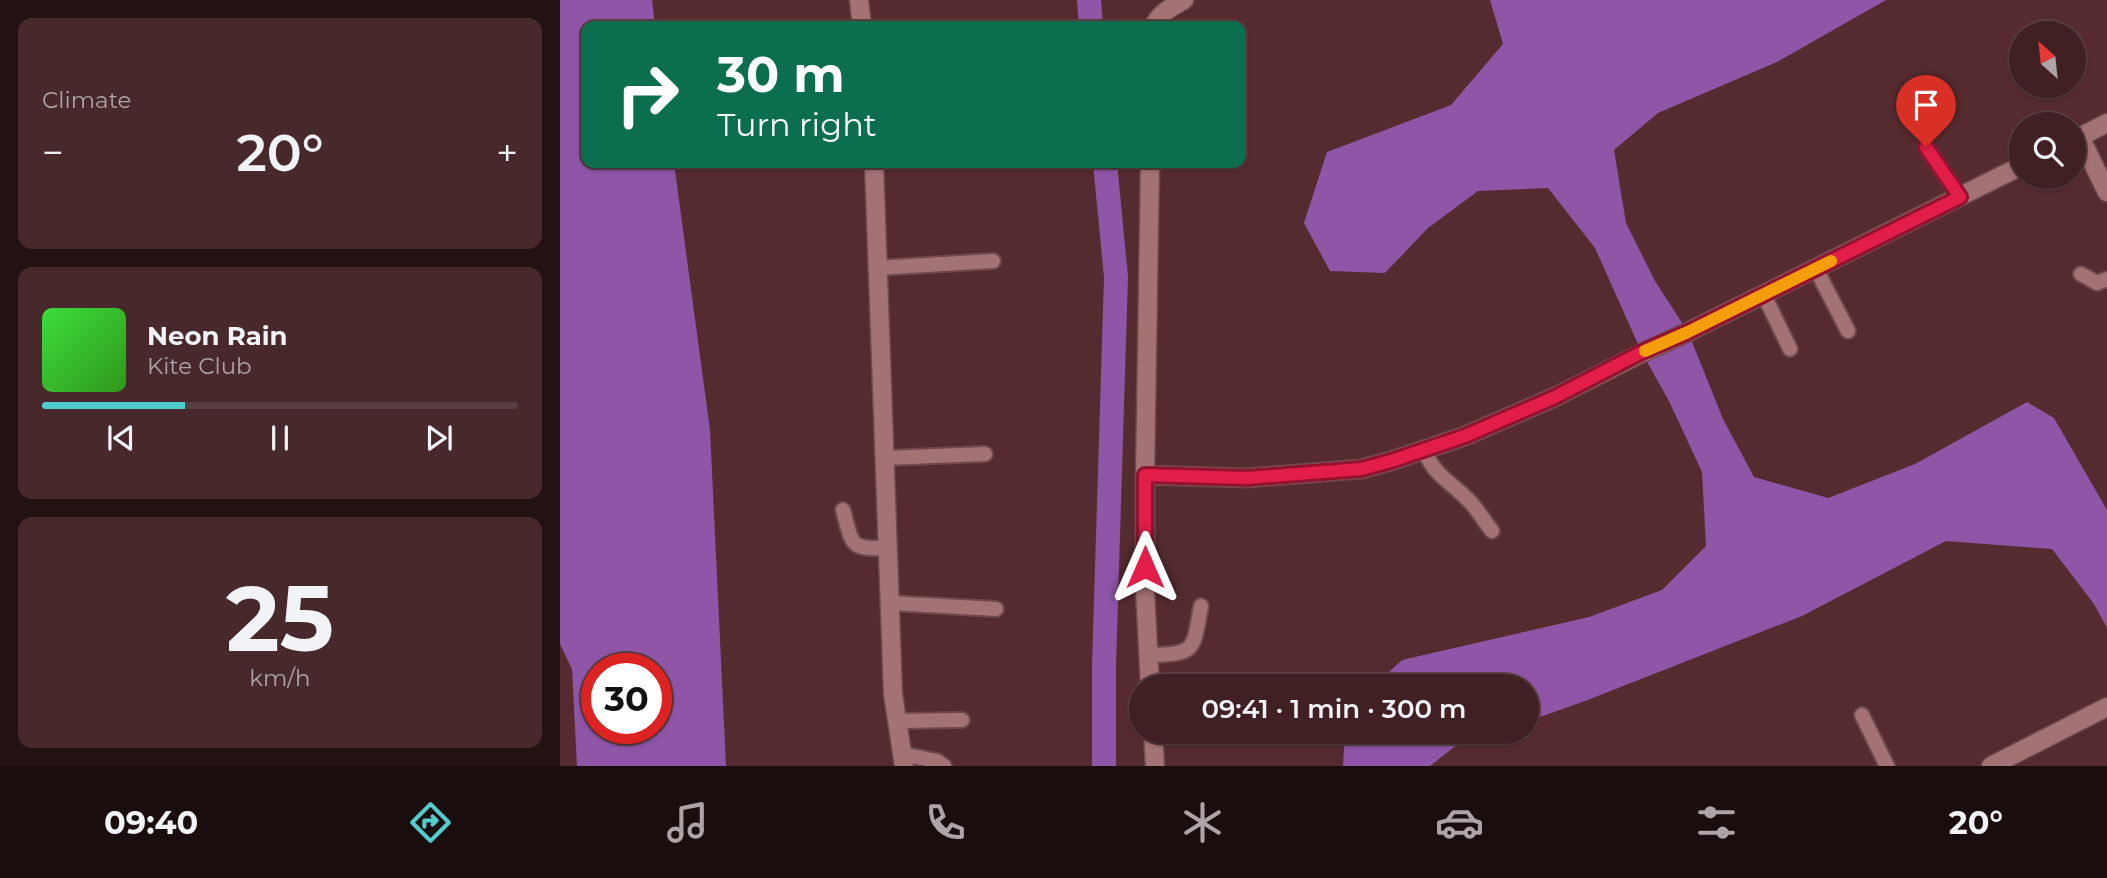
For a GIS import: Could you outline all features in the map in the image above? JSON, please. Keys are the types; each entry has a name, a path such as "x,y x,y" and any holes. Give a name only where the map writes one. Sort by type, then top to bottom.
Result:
{"street":[{"path":"859,0 861,21"},
{"path":"1156,21 1168,9 1184,0"},
{"path":"2086,134 2107,123"},
{"path":"2086,154 2107,192"},
{"path":"874,168 893,694 903,760"},
{"path":"1150,168 1145,475 1145,590 1150,674"},
{"path":"1145,475 1247,478 1361,469 1465,436 1555,397 2009,172"},
{"path":"1991,766 2107,707"},
{"path":"1153,744 1154,766"}],"lane":[{"path":"1926,147 1960,197"},
{"path":"876,268 993,261"},
{"path":"1816,269 1848,331"},
{"path":"2081,274 2098,283 2107,279"},
{"path":"1764,295 1790,349"},
{"path":"1424,450 1430,464 1472,503 1492,531"},
{"path":"885,458 985,454"},
{"path":"843,510 855,544 864,549 888,548"},
{"path":"890,603 996,609"},
{"path":"1149,655 1187,651 1195,643 1201,606"},
{"path":"1862,715 1887,766"},
{"path":"897,721 962,720"},
{"path":"903,760 937,761 944,766"}],"shaded area":[{"path":"560,0 652,0 654,21 581,21 581,168 675,168 710,430 726,766 577,766 572,669 560,644"},
{"path":"1490,0 1886,0 1777,62 1658,113 1614,150 1626,223 1655,281 1688,332 1723,419 1754,477 1828,498 1915,464 2027,402 2054,418 2107,510 2107,628 2094,604 2052,549 1946,541 1802,616 1539,717 1539,674 1387,674 1402,660 1589,617 1662,590 1706,546 1702,472 1669,401 1642,353 1595,248 1548,188 1478,191 1428,228 1385,273 1330,271 1304,223 1327,152 1451,105 1503,44"},
{"path":"1344,744 1463,744 1454,747 1430,766 1343,766"}],"waterway":[{"path":"1089,0 1091,21"},
{"path":"1104,766 1104,665 1116,277 1105,168"}],"slow traffic":[{"path":"1645,351 1831,261"}],"route":[{"path":"1145,567 1145,475 1247,478 1361,469 1465,436 1555,397 1960,197 1926,147"}]}
